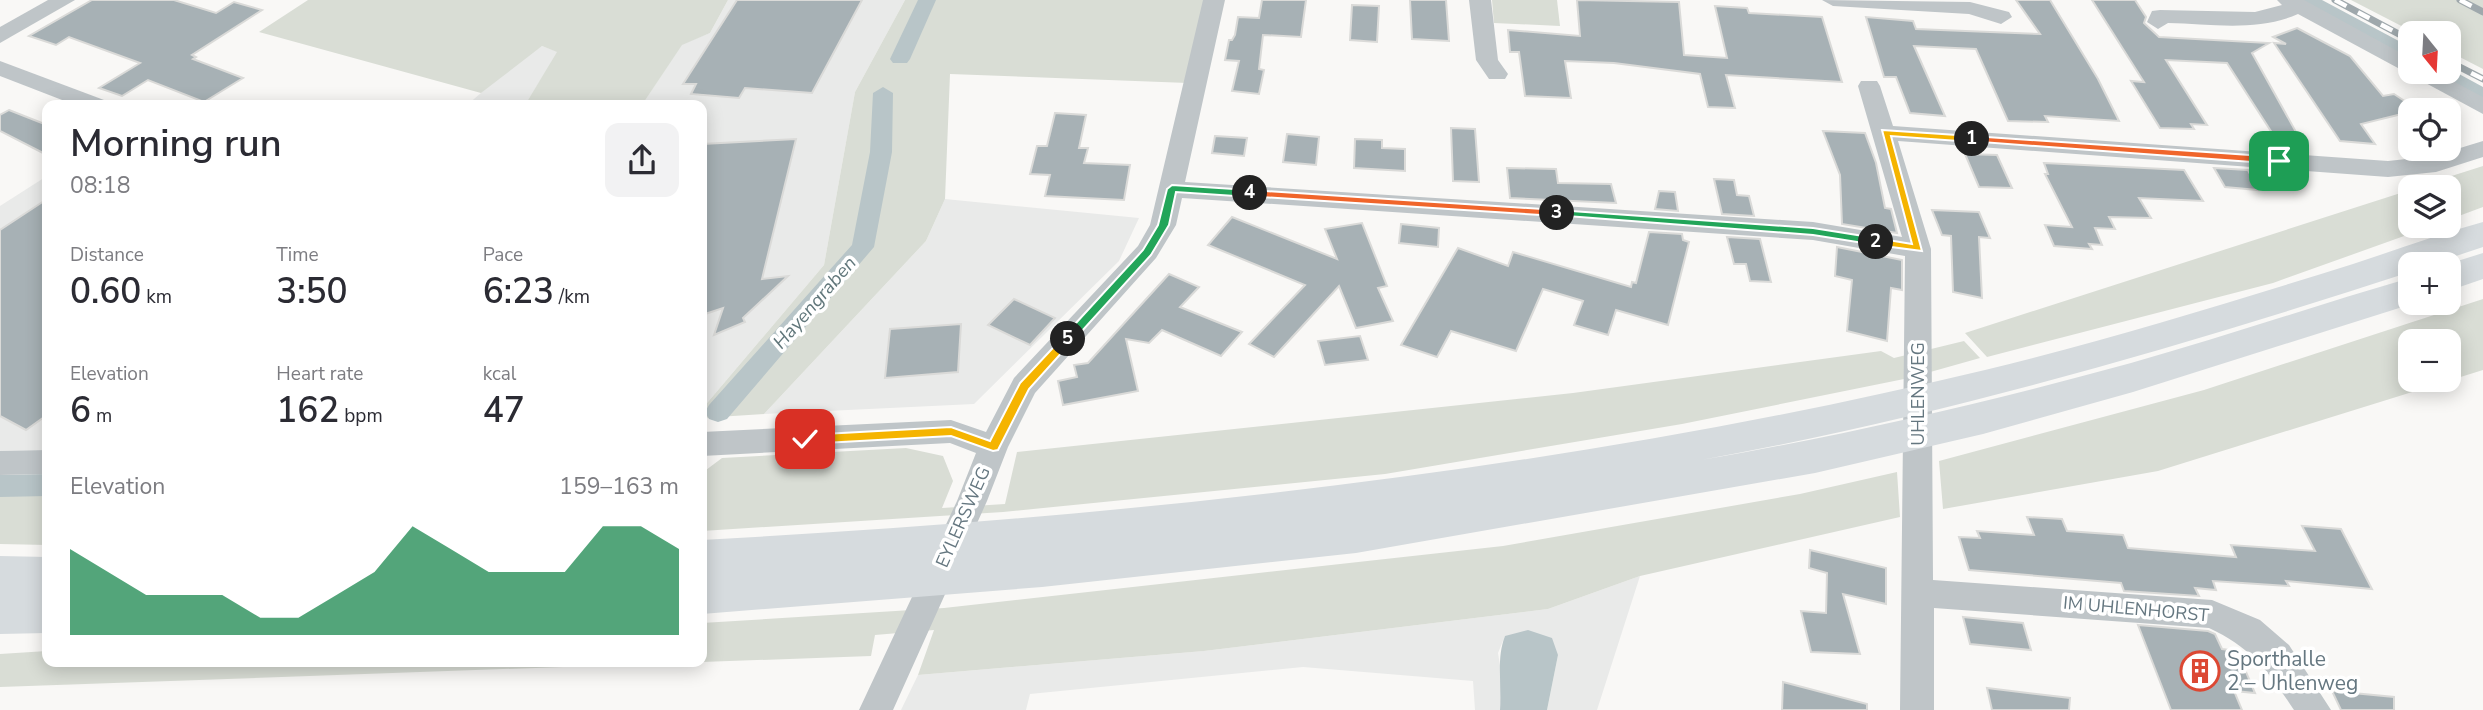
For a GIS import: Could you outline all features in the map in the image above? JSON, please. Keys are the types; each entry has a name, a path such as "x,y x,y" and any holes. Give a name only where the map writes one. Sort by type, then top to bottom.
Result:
{"highway":[{"path":"1972,404 2483,234"},
{"path":"2461,274 2483,266"},
{"path":"707,594 846,567 1039,551 1356,535 1810,441 1972,404 2146,373 2398,295"},
{"path":"707,558 846,567"},
{"path":"0,575 42,576"},
{"path":"0,614 42,613"}],"street":[{"path":"0,36 64,0"},
{"name":"EYLERSWEG","path":"876,710 972,501 993,447 1024,386 1147,252 1163,225 1214,0"},
{"path":"1480,0 1487,60 1497,74"},
{"path":"1833,0 1970,8 2001,17"},
{"path":"2158,22 2160,16 2274,17 2293,3 2398,60"},
{"path":"0,68 83,100"},
{"path":"2441,84 2483,107"},
{"name":"UHLENWEG","path":"1869,86 1918,249 1917,710"},
{"path":"1885,132 2388,169 2436,164 2483,149"},
{"path":"1172,189 1813,231 1918,249"},
{"path":"707,444 951,431 993,447"},
{"path":"0,463 42,462"},
{"name":"IM UHLENHORST","path":"1917,593 2212,614 2248,630 2277,656 2314,710"}],"shaded area":[{"path":"308,0 728,0 710,33 682,45 645,100 528,100 557,52 542,46 481,93 259,32"},
{"path":"728,0 905,0 855,92 824,265 707,403 707,100 645,100 682,44 710,33"},
{"path":"905,0 1207,0 1188,83 950,74 945,199 926,241 764,414 707,418 707,403 824,265 855,92"},
{"path":"1492,0 1557,0 1560,26 1494,23"},
{"path":"2351,0 2483,0 2483,69 2461,58 2461,21 2398,21 2398,24"},
{"path":"542,46 558,52 528,100 473,100 517,62"},
{"path":"2483,166 2483,207 2461,215 2461,175 2455,175"},
{"path":"42,179 42,450 0,451 0,206"},
{"path":"2398,194 2399,238 2273,283 1987,357 1965,333"},
{"path":"945,199 1139,218 1119,261 974,404 764,414 926,241"},
{"path":"2483,299 2483,370 2461,377 2461,329 2398,329 2398,392 2412,392 2158,471 1943,509 1939,461 2204,390 2434,315 2461,315 2461,306"},
{"path":"1964,341 1980,358 1909,378 1682,424 1385,474 1003,512 707,531 707,469 722,458 906,448 943,456 953,481 942,508 1005,504 1017,452 1573,393 1881,351 1894,358"},
{"path":"1897,472 1900,517 1640,576 1548,609 1204,651 918,675 934,630 875,635 871,656 707,662 707,623 944,608 1503,546 1800,494"},
{"path":"42,489 42,545 0,544 0,490"},
{"path":"1640,576 1597,710 1547,710 1558,655 1505,636 1498,653 1503,684 1500,710 1475,710 1473,681 1303,667 1030,694 1026,710 901,710 918,675 1204,651 1548,609"},
{"path":"1528,630 1552,638 1558,655 1547,710 1500,710 1500,663 1505,636"},
{"path":"42,651 42,667 562,667 0,687 0,654"}],"building":[{"path":"92,0 174,0 216,13 234,2 262,10 192,55 196,57 193,59 243,78 207,100 199,100 148,80 122,96 99,88 140,63 69,37 56,45 29,36"},
{"path":"737,0 862,0 812,93 745,88 739,98 691,94 696,84 683,84"},
{"path":"1262,0 1306,0 1301,37 1263,35 1259,69 1264,70 1259,94 1232,91 1239,61 1225,60 1229,40 1235,35 1238,17 1259,18"},
{"path":"1410,0 1446,0 1449,41 1412,39"},
{"path":"1577,0 1679,2 1684,55 1727,58 1715,6 1747,8 1749,13 1822,17 1842,82 1726,75 1735,108 1708,107 1700,74 1614,63 1565,61 1571,98 1525,96 1519,52 1510,52 1508,30 1580,36"},
{"path":"2016,0 2050,0 2098,79 2119,121 2045,116 2048,122 2008,121 1976,49 1914,46 1945,116 1910,113 1896,77 1884,77 1866,17 1913,21 1916,29 2040,34"},
{"path":"2092,0 2135,0 2146,17 2144,23 2159,37 2269,43 2252,53 2301,141 2276,139 2227,63 2166,60 2207,125 2191,124 2194,129 2160,128 2131,81 2144,82"},
{"path":"1352,5 1379,6 1377,42 1350,40"},
{"path":"2297,28 2350,56 2383,96 2394,94 2400,98 2398,115 2361,124 2375,144 2340,141 2274,43 2286,44 2273,37"},
{"path":"9,110 42,123 42,152 0,131 0,115"},
{"path":"1055,113 1086,115 1079,148 1088,148 1084,163 1130,165 1124,200 1045,196 1050,175 1030,174 1037,146 1047,146"},
{"path":"1451,128 1475,129 1479,182 1453,181"},
{"path":"1823,131 1865,133 1876,163 1885,208 1891,209 1897,233 1842,224 1840,175"},
{"path":"1287,134 1319,137 1316,165 1283,162"},
{"path":"1215,136 1247,138 1244,156 1212,153"},
{"path":"796,139 762,279 788,276 743,318 745,322 714,335 723,308 707,313 707,144"},
{"path":"1355,139 1382,140 1382,148 1405,149 1405,171 1354,168"},
{"path":"1965,154 1997,155 2012,188 1979,187"},
{"path":"2044,163 2184,170 2203,201 2139,198 2151,218 2109,217 2115,229 2095,228 2102,245 2089,244 2092,249 2054,246 2045,225 2072,227 2045,174 2048,174"},
{"path":"1507,168 1556,169 1558,183 1611,184 1616,203 1510,198"},
{"path":"2214,168 2248,170 2258,190 2225,187"},
{"path":"1714,179 1734,180 1737,195 1749,196 1754,216 1722,214"},
{"path":"1659,191 1675,192 1678,211 1655,209"},
{"path":"42,202 42,419 26,430 0,416 0,230"},
{"path":"1932,210 1979,212 1990,238 1979,237 1982,298 1953,292 1951,236 1942,235"},
{"path":"1232,217 1337,259 1325,229 1362,223 1387,286 1378,288 1393,321 1356,328 1339,286 1274,357 1249,344 1305,285 1208,245"},
{"path":"1401,224 1439,228 1438,247 1399,243"},
{"path":"1649,232 1682,234 1683,240 1689,242 1668,325 1616,310 1608,335 1574,325 1583,301 1543,289 1516,351 1451,331 1437,357 1401,345 1458,248 1508,266 1513,252 1631,287 1632,282 1636,283"},
{"path":"1727,237 1760,239 1771,282 1750,281 1746,264 1734,264"},
{"path":"1837,247 1902,260 1902,290 1891,288 1887,341 1847,331 1852,280 1835,276"},
{"path":"1169,274 1199,287 1180,307 1242,332 1221,356 1162,330 1149,343 1126,339 1138,391 1063,405 1058,381 1077,377 1074,365 1088,363"},
{"path":"1014,299 1055,318 1030,345 988,325"},
{"path":"961,324 958,372 885,378 890,329"},
{"path":"1360,336 1368,360 1325,365 1318,341"},
{"path":"2027,517 2062,519 2067,531 2123,535 2128,548 2236,557 2231,545 2315,551 2302,526 2341,529 2372,589 2286,581 2289,586 2213,581 2216,590 2195,588 2199,596 2124,591 2121,583 1969,570 1959,537 1980,538 1977,531 2034,535"},
{"path":"1810,550 1886,568 1886,604 1843,594 1860,654 1811,652 1801,611 1826,613 1827,573 1809,568"},
{"path":"1963,617 2023,623 2031,650 1970,644"},
{"name":"Sporthalle 2 – Uhlenweg","path":"2138,625 2208,631 2215,634 2222,649 2237,651 2255,693 2234,691 2242,710 2171,710"},
{"path":"1783,682 1867,704 1867,710 1782,710"},
{"path":"1987,688 2070,698 2069,710 1992,710"},
{"path":"2332,691 2394,697 2394,710 2341,710"}],"waterway":[{"name":"Hayengraben","path":"900,59 927,0"},
{"path":"2308,0 2398,49"},
{"path":"2461,83 2483,95"},
{"name":"Hayengraben","path":"718,412 863,247 881,152 883,93"},
{"path":"0,486 42,485"}],"railway":[{"path":"2335,0 2398,34"},
{"path":"2460,0 2483,12"},
{"path":"2461,68 2483,79"}],"place":[{"name":"Sporthalle 2 – Uhlenweg","path":"2200,671"}],"route":[{"path":"805,439 951,431 993,447 1024,386 1147,252 1163,225 1172,189 1404,202 1813,231 1918,249 1885,132 2279,161"}]}
